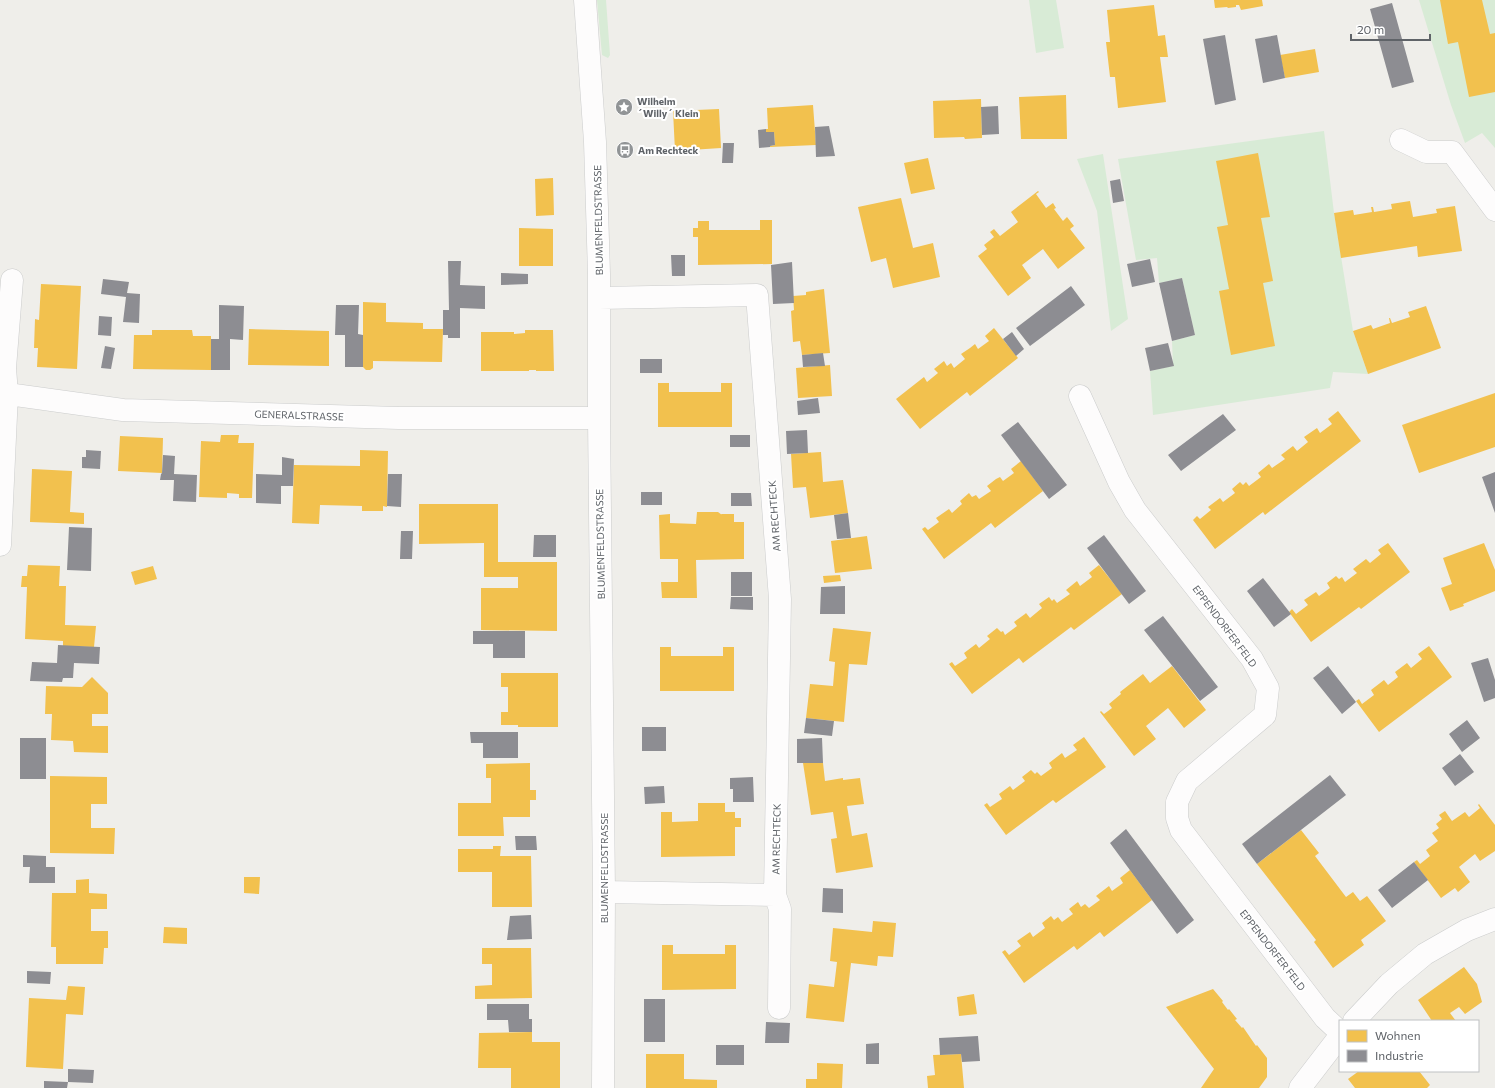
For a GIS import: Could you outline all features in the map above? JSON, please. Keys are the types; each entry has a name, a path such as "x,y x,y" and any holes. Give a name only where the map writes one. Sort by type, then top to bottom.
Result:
{"street":[{"name":"BLUMENFELDSTRASSE","path":"585,0 596,163 599,298 598,418 604,892 602,1088"},
{"path":"1401,140 1426,152 1452,152 1495,210"},
{"path":"0,545 5,368 12,280"},
{"name":"AM RECHTECK","path":"599,298 757,295 780,599 776,895 780,909 779,1008"},
{"name":"GENERALSTRASSE","path":"4,394 122,410 386,417 598,418"},
{"name":"EPPENDORFER FELD","path":"1080,396 1119,482 1135,510 1252,659 1268,688 1265,715 1187,781 1177,802 1178,818 1181,830 1325,1018 1339,1031"},
{"path":"604,892 776,895"},
{"path":"1355,1020 1389,984 1425,954 1467,930 1495,919"},
{"path":"1300,1088 1339,1037"}],"green space":[{"path":"597,0 606,0 610,55 608,58 602,55"},
{"path":"1029,0 1056,0 1064,48 1036,53"},
{"path":"1419,0 1495,0 1495,148 1482,133 1465,143 1451,105"},
{"path":"1324,131 1334,213 1353,331 1368,374 1333,372 1330,388 1153,415 1150,371 1173,366 1172,341 1195,335 1182,278 1159,283 1157,258 1136,260 1118,159"},
{"path":"1103,154 1128,319 1111,331 1097,211 1077,159"}],"building: Wohnen":[{"path":"1214,0 1262,0 1263,6 1241,10 1239,5 1228,8 1215,8"},
{"path":"1440,0 1482,0 1490,34 1495,33 1495,92 1469,97 1458,42 1448,44"},
{"path":"1154,5 1158,36 1165,35 1168,57 1160,57 1166,102 1118,108 1115,77 1110,77 1106,42 1110,42 1107,10"},
{"path":"1315,49 1319,72 1285,78 1280,55"},
{"path":"1066,95 1067,139 1021,139 1019,97"},
{"path":"981,99 982,138 934,138 933,101"},
{"path":"813,105 816,145 770,147 775,145 774,132 766,132 766,129 768,129 767,108"},
{"path":"719,109 721,148 675,151 673,111"},
{"path":"1258,153 1270,217 1261,218 1273,281 1263,283 1275,346 1231,355 1219,291 1229,289 1217,227 1228,225 1216,161"},
{"path":"928,158 935,189 911,194 904,163"},
{"path":"553,178 554,215 536,216 535,179"},
{"path":"1038,191 1039,192 1036,194 1046,208 1053,203 1056,208 1054,209 1063,221 1067,217 1074,226 1070,229 1085,248 1058,269 1043,249 1022,265 1031,278 1008,296 978,256 987,249 984,245 994,237 990,232 994,229 1000,236 1018,222 1011,212"},
{"path":"901,198 913,248 933,243 940,277 893,288 886,258 871,262 858,207"},
{"path":"1410,201 1413,217 1437,213 1436,209 1455,206 1462,251 1418,257 1417,246 1341,258 1334,213 1353,210 1354,215 1372,212 1371,207 1373,207 1374,212 1392,209 1391,204"},
{"path":"760,220 772,220 772,264 698,265 698,237 693,237 693,228 698,228 698,221 709,221 709,230 760,230"},
{"path":"519,228 553,229 553,266 519,266"},
{"path":"41,284 81,286 77,369 37,367 38,348 34,348 35,319 39,320"},
{"path":"824,289 830,353 802,355 800,341 793,342 791,311 794,310 793,296 806,295 806,292"},
{"path":"363,302 386,303 386,322 423,323 423,329 443,329 442,362 373,361 373,368 366,370 363,367"},
{"path":"1426,306 1441,348 1368,374 1353,331 1371,325 1373,329 1390,323 1389,318 1392,323 1410,317 1408,312"},
{"path":"994,328 1018,358 970,396 967,392 920,429 896,399 924,377 927,382 938,373 934,369 944,361 947,366 951,363 954,368 965,359 961,354 975,344 978,349 989,341 985,336"},
{"path":"249,329 329,331 329,366 248,365"},
{"path":"152,330 192,330 193,336 211,336 211,370 133,369 134,335 152,335"},
{"path":"525,330 553,330 554,371 481,371 481,332 514,332 514,334 525,333"},
{"path":"830,365 832,396 798,398 796,368"},
{"path":"658,383 669,383 669,392 721,392 721,383 732,383 732,427 658,427"},
{"path":"1495,393 1495,447 1419,473 1402,425"},
{"path":"1338,411 1361,441 1265,515 1263,512 1215,549 1193,520 1197,516 1200,519 1211,510 1208,507 1220,498 1223,502 1235,493 1232,489 1240,482 1243,485 1246,482 1249,486 1261,477 1258,473 1269,464 1272,468 1285,459 1281,455 1293,446 1297,451 1308,442 1304,437 1317,428 1320,433 1332,424 1328,419"},
{"path":"221,435 239,435 238,443 254,443 252,498 239,498 239,494 227,493 227,498 199,497 201,441 220,442"},
{"path":"120,436 163,438 162,473 118,471"},
{"path":"360,450 388,451 387,507 383,506 383,511 362,511 362,506 320,505 319,524 292,523 294,465 360,466"},
{"path":"821,452 823,482 843,480 848,513 810,518 806,487 793,488 791,454"},
{"path":"1021,461 1043,491 995,528 991,523 944,559 922,529 925,527 928,530 939,522 936,518 949,509 952,513 962,504 960,501 969,493 972,497 976,495 979,499 991,491 987,486 1000,477 1003,481 1014,473 1011,469"},
{"path":"32,469 72,471 70,512 84,513 84,524 30,522"},
{"path":"419,504 498,504 498,562 557,562 557,631 481,630 481,588 518,588 518,577 484,577 484,543 419,544"},
{"path":"697,512 718,512 722,515 721,514 734,514 734,522 744,522 744,559 696,560 697,598 662,598 661,582 678,582 678,559 660,559 659,515 670,514 670,523 696,524"},
{"path":"867,536 872,569 835,573 831,541"},
{"path":"1388,543 1410,572 1361,609 1359,607 1311,642 1289,612 1292,609 1296,614 1308,605 1304,600 1316,592 1319,596 1330,588 1327,583 1336,576 1339,579 1342,577 1345,582 1357,573 1353,569 1366,559 1370,563 1381,554 1378,550"},
{"path":"1484,543 1495,570 1495,591 1450,611 1441,588 1452,584 1443,558"},
{"path":"28,565 60,566 59,586 66,586 65,625 96,626 94,647 63,646 63,641 25,639 27,587 21,587 22,576 27,576"},
{"path":"1099,565 1122,594 1074,630 1071,627 1023,663 1019,658 972,694 949,664 952,662 955,666 967,658 964,653 976,644 979,648 990,639 987,636 997,628 1001,632 1003,631 1005,635 1017,626 1014,622 1026,613 1030,618 1042,608 1039,604 1049,597 1052,601 1054,599 1057,603 1070,594 1066,590 1077,581 1080,586 1092,577 1089,573"},
{"path":"153,566 157,579 135,585 131,572"},
{"path":"840,575 841,581 824,583 823,576"},
{"path":"833,628 871,632 867,665 849,664 844,722 806,718 810,684 833,686 835,662 829,661"},
{"path":"1429,646 1452,677 1379,732 1356,701 1359,699 1362,704 1374,695 1371,690 1384,680 1388,685 1398,677 1395,672 1407,663 1411,668 1422,659 1418,654"},
{"path":"660,647 671,647 671,656 723,656 723,647 734,647 734,691 660,691"},
{"path":"1172,666 1206,710 1184,728 1168,708 1146,726 1156,739 1134,756 1100,712 1101,711 1104,714 1112,708 1109,704 1121,694 1120,692 1143,674 1150,683"},
{"path":"501,673 558,673 558,727 518,727 518,725 501,725 501,712 508,712 508,687 501,687"},
{"path":"92,677 108,693 108,714 92,714 92,726 108,726 108,753 74,752 73,741 51,740 52,714 45,714 46,686 82,687"},
{"path":"1084,737 1106,767 1056,803 1053,800 1006,835 984,805 987,803 990,807 1002,799 999,794 1010,786 1013,790 1025,781 1022,777 1031,770 1035,774 1037,772 1041,776 1052,768 1049,763 1062,753 1065,758 1077,750 1073,745"},
{"path":"530,763 530,790 536,790 536,800 530,800 530,817 503,817 504,836 458,836 458,803 491,803 491,778 486,778 486,764"},
{"path":"803,763 823,763 825,781 843,778 843,780 860,778 864,804 847,806 852,836 867,833 873,867 836,873 831,839 837,838 833,812 811,815"},
{"path":"50,776 107,777 107,804 91,804 91,828 115,828 114,854 50,853"},
{"path":"698,803 725,803 725,812 735,812 735,818 741,818 741,827 735,827 735,856 661,857 661,812 672,812 672,822 698,821"},
{"path":"1479,804 1495,825 1495,851 1480,861 1475,854 1459,867 1470,882 1458,892 1455,888 1441,898 1414,862 1417,860 1420,864 1430,856 1426,850 1438,841 1432,833 1439,828 1436,824 1442,819 1439,815 1445,811 1452,821 1465,812 1469,817 1480,808 1478,805"},
{"path":"1301,830 1319,853 1315,856 1346,897 1353,892 1360,901 1367,896 1386,921 1361,940 1364,945 1333,968 1314,942 1316,940 1257,864"},
{"path":"493,846 501,846 500,856 531,856 532,907 492,907 492,872 458,872 458,849 493,849"},
{"path":"1130,870 1152,900 1104,937 1100,932 1077,950 1074,946 1024,983 1002,952 1005,950 1009,955 1021,946 1017,941 1030,932 1033,937 1045,928 1042,923 1051,916 1054,920 1058,917 1062,922 1073,914 1069,909 1078,902 1081,907 1085,904 1089,908 1100,900 1096,896 1109,886 1112,891 1123,883 1120,878"},
{"path":"244,877 260,877 259,894 244,893"},
{"path":"89,879 89,893 107,894 107,909 91,909 91,931 108,931 108,948 104,948 103,964 56,964 56,947 51,947 52,893 76,893 76,880"},
{"path":"873,921 896,923 893,957 878,956 877,966 851,963 844,1022 806,1018 809,984 834,987 837,962 830,961 833,928 872,932"},
{"path":"164,927 187,928 187,944 163,943"},
{"path":"662,945 673,945 673,954 725,954 725,945 736,945 736,989 662,990"},
{"path":"482,948 531,948 532,998 475,999 475,986 492,985 492,964 482,964"},
{"path":"1464,967 1477,984 1482,1002 1465,1014 1459,1007 1450,1013 1455,1020 1431,1020 1418,1000"},
{"path":"68,986 85,987 83,1015 66,1014 63,1069 26,1067 29,998 66,1000"},
{"path":"1213,989 1228,1010 1229,1009 1237,1019 1235,1020 1242,1028 1243,1027 1256,1046 1257,1045 1267,1058 1267,1077 1259,1088 1201,1088 1214,1069 1166,1007"},
{"path":"974,994 977,1014 959,1016 957,997"},
{"path":"532,1032 532,1042 560,1042 560,1088 511,1088 511,1068 478,1068 479,1033"},
{"path":"646,1054 684,1054 684,1079 717,1080 717,1088 646,1088"},
{"path":"961,1054 964,1088 928,1088 927,1076 935,1075 933,1055"},
{"path":"817,1063 843,1064 842,1088 806,1088 806,1079 817,1079"},
{"path":"1358,1072 1420,1072 1430,1085 1427,1088 1355,1088 1348,1079"}],"building: Industrie":[{"path":"1392,3 1414,82 1392,88 1370,9"},
{"path":"1225,35 1236,100 1215,105 1203,39"},
{"path":"1277,35 1285,78 1263,83 1255,39"},
{"path":"998,106 999,134 982,135 981,107"},
{"path":"829,126 835,156 816,157 815,127"},
{"path":"766,129 766,132 774,132 775,145 759,148 758,130"},
{"path":"723,143 734,143 733,163 722,163"},
{"path":"1120,179 1124,201 1113,203 1110,181"},
{"path":"671,255 685,255 685,276 672,276"},
{"path":"1150,259 1155,282 1132,287 1127,264"},
{"path":"448,261 461,261 460,285 485,286 485,309 460,308 460,338 448,338 448,335 443,335 443,310 449,310"},
{"path":"792,262 794,303 773,304 771,265"},
{"path":"501,273 528,274 528,284 501,285"},
{"path":"1182,278 1195,335 1172,341 1159,283"},
{"path":"103,279 129,282 127,293 140,294 139,323 123,322 126,297 101,294"},
{"path":"1071,286 1085,305 1030,346 1016,328"},
{"path":"219,305 244,306 243,340 230,339 230,370 211,370 211,339 219,339"},
{"path":"336,305 359,305 358,334 363,335 363,367 345,367 345,335 335,335"},
{"path":"99,316 112,317 111,336 98,335"},
{"path":"1012,332 1024,349 1016,356 1003,339"},
{"path":"1168,343 1174,366 1150,371 1145,348"},
{"path":"105,346 115,348 111,369 101,368"},
{"path":"823,353 825,366 803,367 802,355"},
{"path":"640,359 662,359 662,373 640,373"},
{"path":"818,398 820,413 798,415 797,401"},
{"path":"1223,414 1236,430 1181,471 1168,455"},
{"path":"1018,422 1067,485 1049,499 1001,435"},
{"path":"807,430 808,453 787,454 786,431"},
{"path":"730,435 750,435 750,447 730,447"},
{"path":"86,450 101,451 100,469 82,468 82,457 86,457"},
{"path":"163,455 175,456 174,474 197,475 196,502 173,501 174,480 160,480"},
{"path":"282,457 294,459 293,486 281,486 281,504 256,503 256,474 282,475"},
{"path":"1495,472 1495,513 1482,477"},
{"path":"388,474 402,474 401,507 387,506"},
{"path":"641,492 662,492 662,505 641,505"},
{"path":"731,493 751,493 752,506 731,506"},
{"path":"848,513 851,538 837,539 834,515"},
{"path":"69,527 92,528 91,571 67,570"},
{"path":"401,531 413,531 412,559 400,559"},
{"path":"534,535 556,535 556,557 533,557"},
{"path":"1104,535 1146,591 1129,604 1087,548"},
{"path":"731,572 752,572 752,596 731,596"},
{"path":"1263,578 1291,614 1274,627 1247,591"},
{"path":"845,586 845,614 820,614 821,587"},
{"path":"731,597 753,597 753,610 730,609"},
{"path":"1163,616 1218,687 1200,701 1144,630"},
{"path":"473,631 525,631 525,658 493,658 493,644 473,644"},
{"path":"58,645 100,647 99,664 74,663 73,678 63,678 62,682 30,681 32,662 57,663"},
{"path":"1488,658 1495,680 1495,698 1484,702 1471,663"},
{"path":"1328,666 1356,702 1342,714 1313,678"},
{"path":"806,718 834,721 832,736 804,733"},
{"path":"1467,720 1480,738 1462,752 1449,734"},
{"path":"642,727 666,727 666,751 642,751"},
{"path":"470,732 518,732 518,758 483,758 483,743 471,743"},
{"path":"20,738 46,738 46,779 20,779"},
{"path":"822,738 823,763 797,763 797,739"},
{"path":"1460,754 1474,772 1455,786 1442,768"},
{"path":"1330,775 1346,795 1257,864 1242,844"},
{"path":"753,777 754,802 733,802 733,789 730,789 730,778"},
{"path":"664,786 665,803 645,804 644,787"},
{"path":"1126,829 1194,920 1177,934 1110,843"},
{"path":"515,836 536,836 537,850 516,850"},
{"path":"23,855 46,856 46,867 55,867 55,883 29,883 30,867 23,867"},
{"path":"1414,862 1428,880 1392,908 1378,890"},
{"path":"823,888 843,889 843,913 822,912"},
{"path":"531,915 532,939 507,940 510,916"},
{"path":"27,971 51,972 50,984 27,983"},
{"path":"644,999 665,999 665,1042 644,1042"},
{"path":"487,1004 529,1004 529,1019 532,1019 532,1032 509,1032 508,1020 487,1020"},
{"path":"766,1022 790,1023 789,1043 765,1043"},
{"path":"978,1036 980,1061 962,1062 961,1054 940,1055 939,1038"},
{"path":"879,1043 879,1064 866,1064 866,1044"},
{"path":"716,1045 744,1045 744,1065 716,1065"},
{"path":"68,1069 94,1070 93,1083 68,1082"},
{"path":"44,1081 68,1082 67,1088 44,1088"}],"place":[{"name":"Wilhelm ´Willy´ Klein","path":"624,107"},
{"name":"Am Rechteck","path":"625,150"}]}
